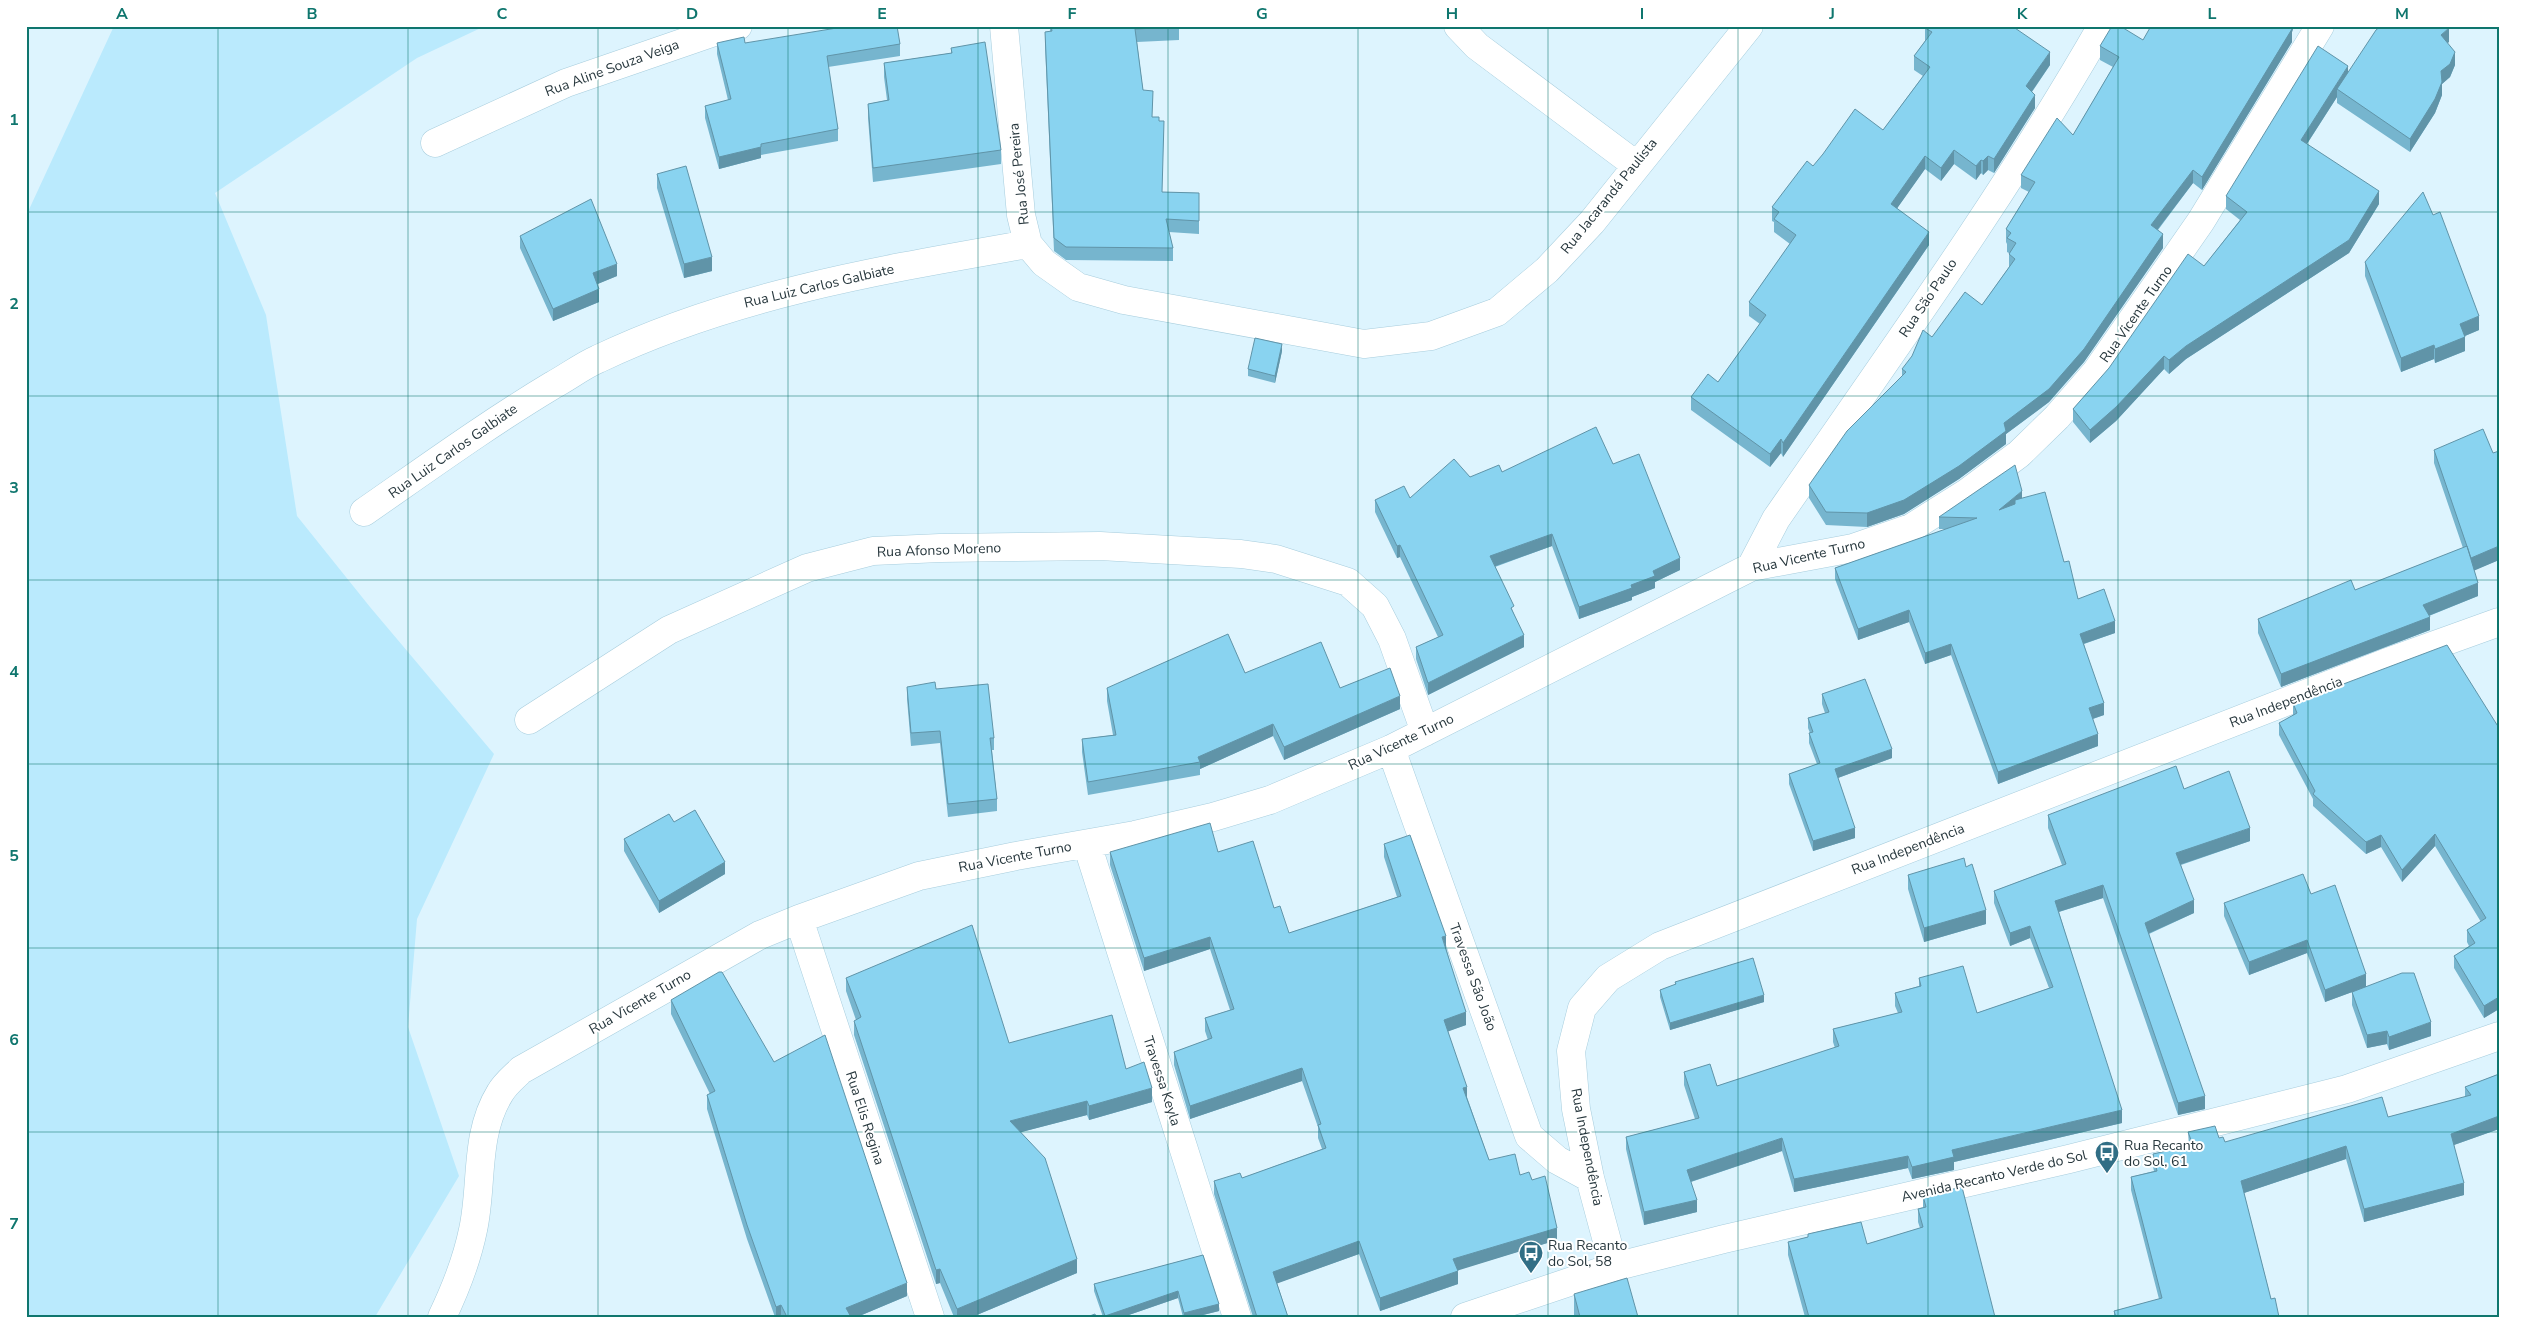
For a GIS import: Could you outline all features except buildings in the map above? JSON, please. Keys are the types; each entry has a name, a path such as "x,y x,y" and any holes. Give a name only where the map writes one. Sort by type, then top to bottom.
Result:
{"street":[{"name":"Rua Aline Souza Veiga","path":"435,143 566,83 717,31 738,26"},
{"name":"Rua José Pereira","path":"1004,26 1021,215 1028,244 1044,263 1078,287 1124,300 1265,328"},
{"path":"1458,26 1477,46 1636,165"},
{"name":"Rua Jacarandá Paulista","path":"1265,328 1364,344 1431,336 1497,312 1547,270 1592,222 1749,26"},
{"name":"Rua São Paulo","path":"1752,568 1776,519 2050,115 2102,26"},
{"name":"Rua Vicente Turno","path":"442,1317 464,1263 473,1230 480,1156 487,1124 500,1092 521,1070 760,935 919,876 1213,817 1270,800 1390,749 1752,568 1853,548 1911,528 1968,492 2019,454 2058,417 2096,372 2201,221 2320,26"},
{"name":"Rua Luiz Carlos Galbiate","path":"364,512 522,403 596,359 676,324 775,294 894,268 1028,244"},
{"name":"Rua Afonso Moreno","path":"529,720 669,630 807,568 873,551 940,548 1100,546 1241,554 1276,558 1348,582 1375,606 1392,639 1425,732"},
{"name":"Rua Independência","path":"1614,1267 1590,1178 1576,1109 1571,1051 1582,1008 1608,978 1653,950 2332,684 2499,622"},
{"name":"Travessa São João","path":"1390,749 1529,1136 1557,1160 1590,1178"},
{"name":"Travessa Keyla","path":"1086,844 1237,1317"},
{"name":"Rua Elis Regina","path":"799,919 930,1317"},
{"name":"Avenida Recanto Verde do Sol","path":"1465,1317 1614,1267 1724,1239 2069,1159 2347,1089 2499,1036"}],"shaded area":[{"path":"114,26 485,26 417,58 215,193 266,315 297,516 370,607 494,754 417,919 408,1027 459,1176 375,1317 26,1317 26,216"}],"place":[{"name":"Rua Recanto do Sol, 61","path":"2107,1174"},
{"name":"Rua Recanto do Sol, 58","path":"1531,1274"}]}
